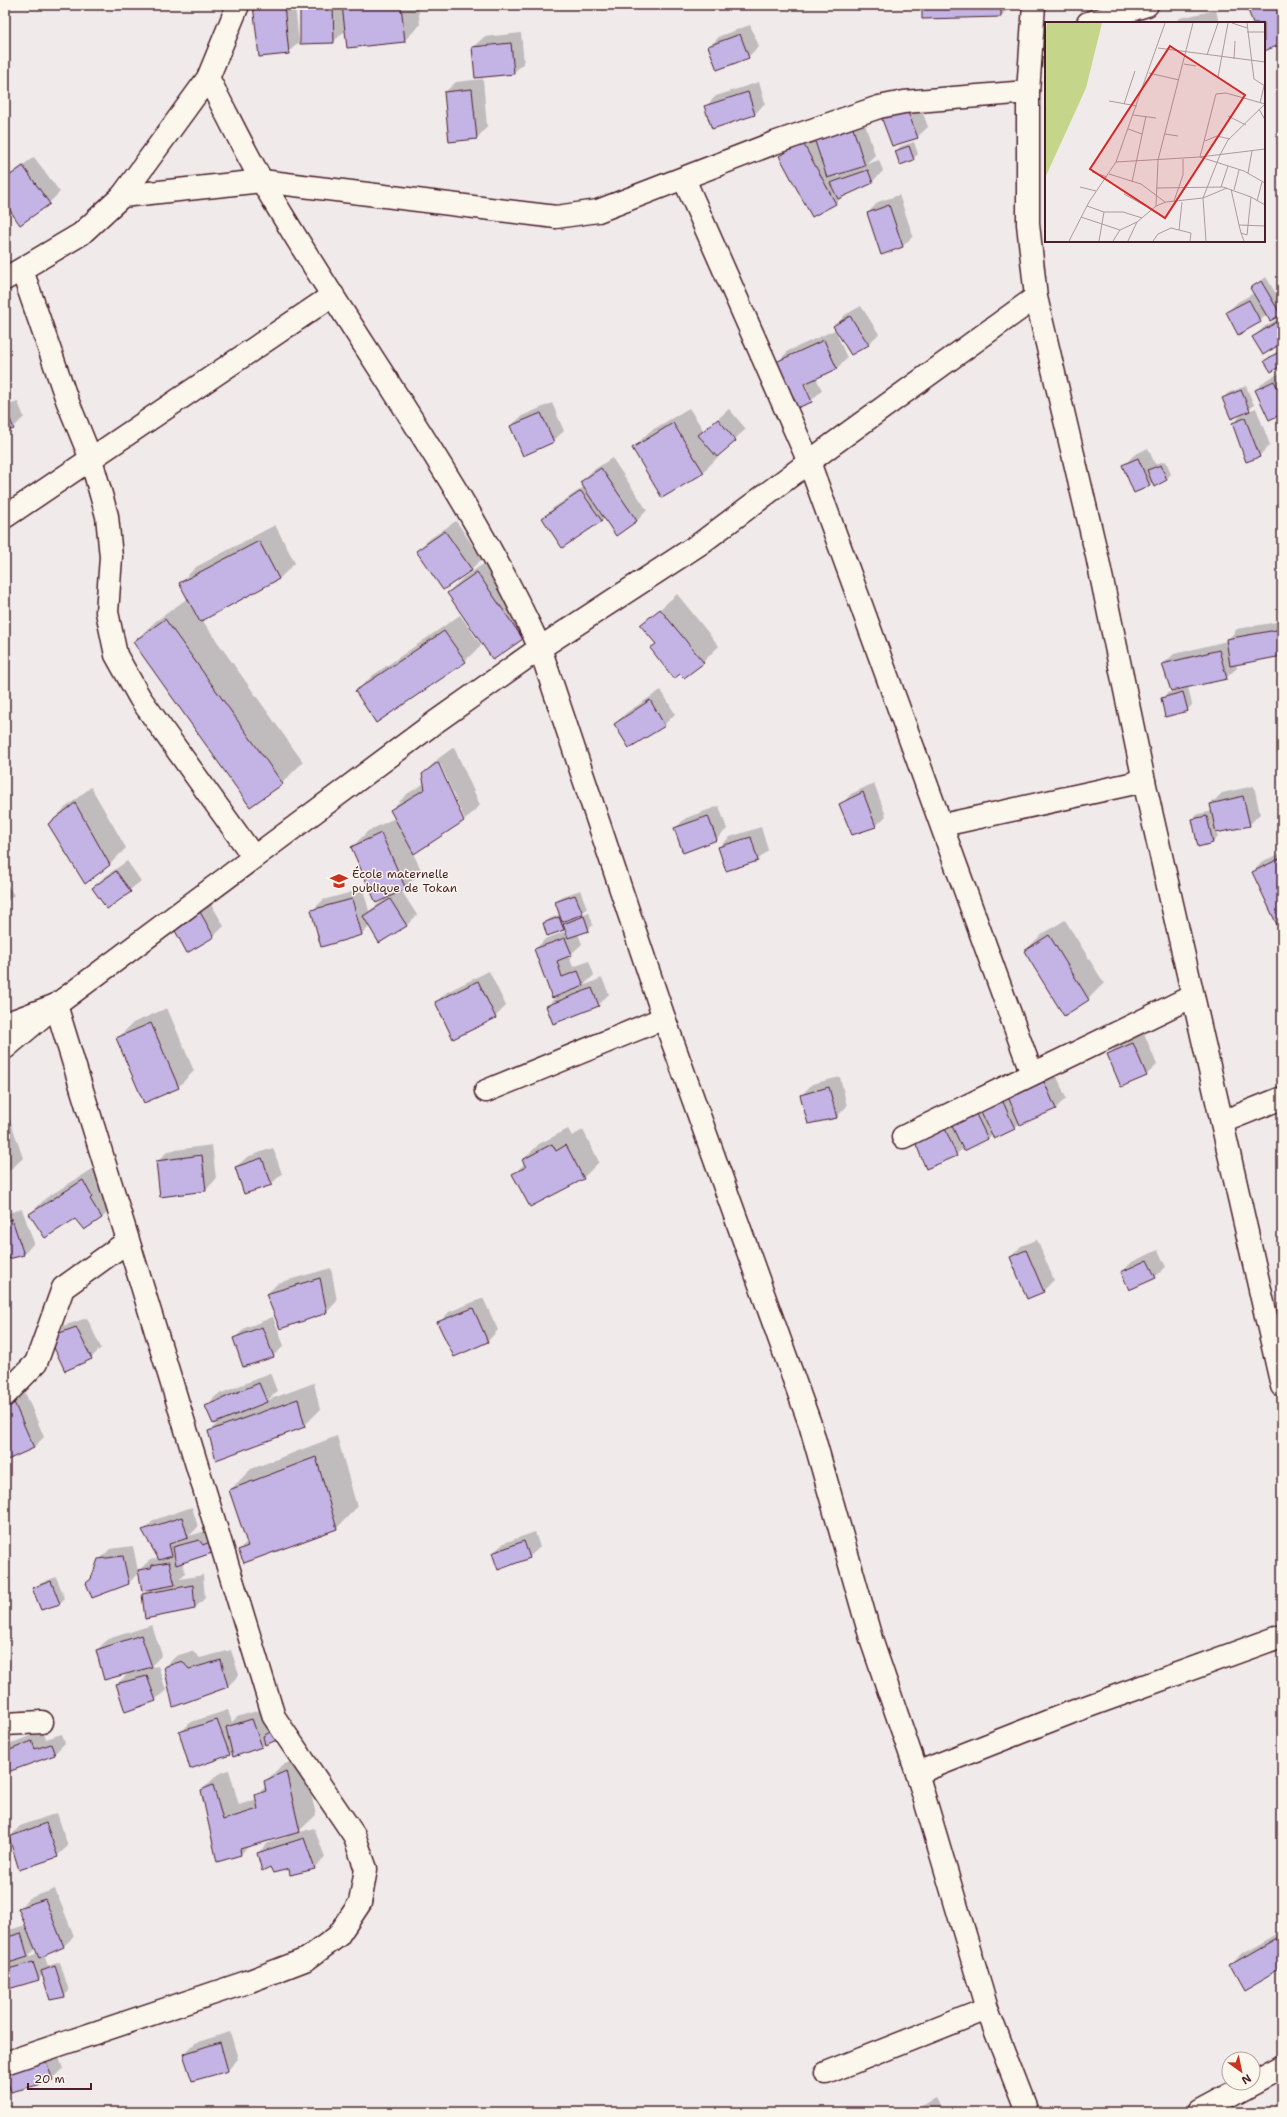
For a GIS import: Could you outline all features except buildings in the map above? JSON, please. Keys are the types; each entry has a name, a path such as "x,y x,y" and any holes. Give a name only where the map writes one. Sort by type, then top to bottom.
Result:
{"street":[{"path":"238,5 208,78 122,196 81,234 14,275 91,460 107,516 111,557 107,612 116,655 140,698 253,856"},
{"path":"1034,5 1039,38 1028,92 1028,224 1036,297 1097,556 1144,781 1282,1386"},
{"path":"1091,22 1147,5"},
{"path":"208,78 262,180 333,295 431,447 490,549 524,613 540,648 664,1018 810,1424 872,1642 917,1773 987,2009 1027,2112"},
{"path":"122,196 262,180 556,216 598,212 774,143 879,107 904,102 1028,92"},
{"path":"684,179 809,462 943,825 1032,1074"},
{"path":"5,517 333,295"},
{"path":"5,1048 56,1005 253,856 540,648 701,543 809,462 1036,297"},
{"path":"943,825 1144,781"},
{"path":"903,1137 1193,996"},
{"path":"5,1024 56,1005"},
{"path":"5,2063 250,1981 307,1959 338,1936 360,1903 366,1870 354,1835 274,1718 56,1005"},
{"path":"486,1091 664,1018"},
{"path":"1222,1122 1282,1098"},
{"path":"5,1395 36,1363 63,1288 128,1241"},
{"path":"917,1773 1072,1712 1282,1636"},
{"path":"5,1724 42,1722"},
{"path":"826,2073 987,2009"},
{"path":"1199,2112 1282,2067"}],"place":[{"name":"École maternelle publique de Tokan","path":"339,881"}]}
